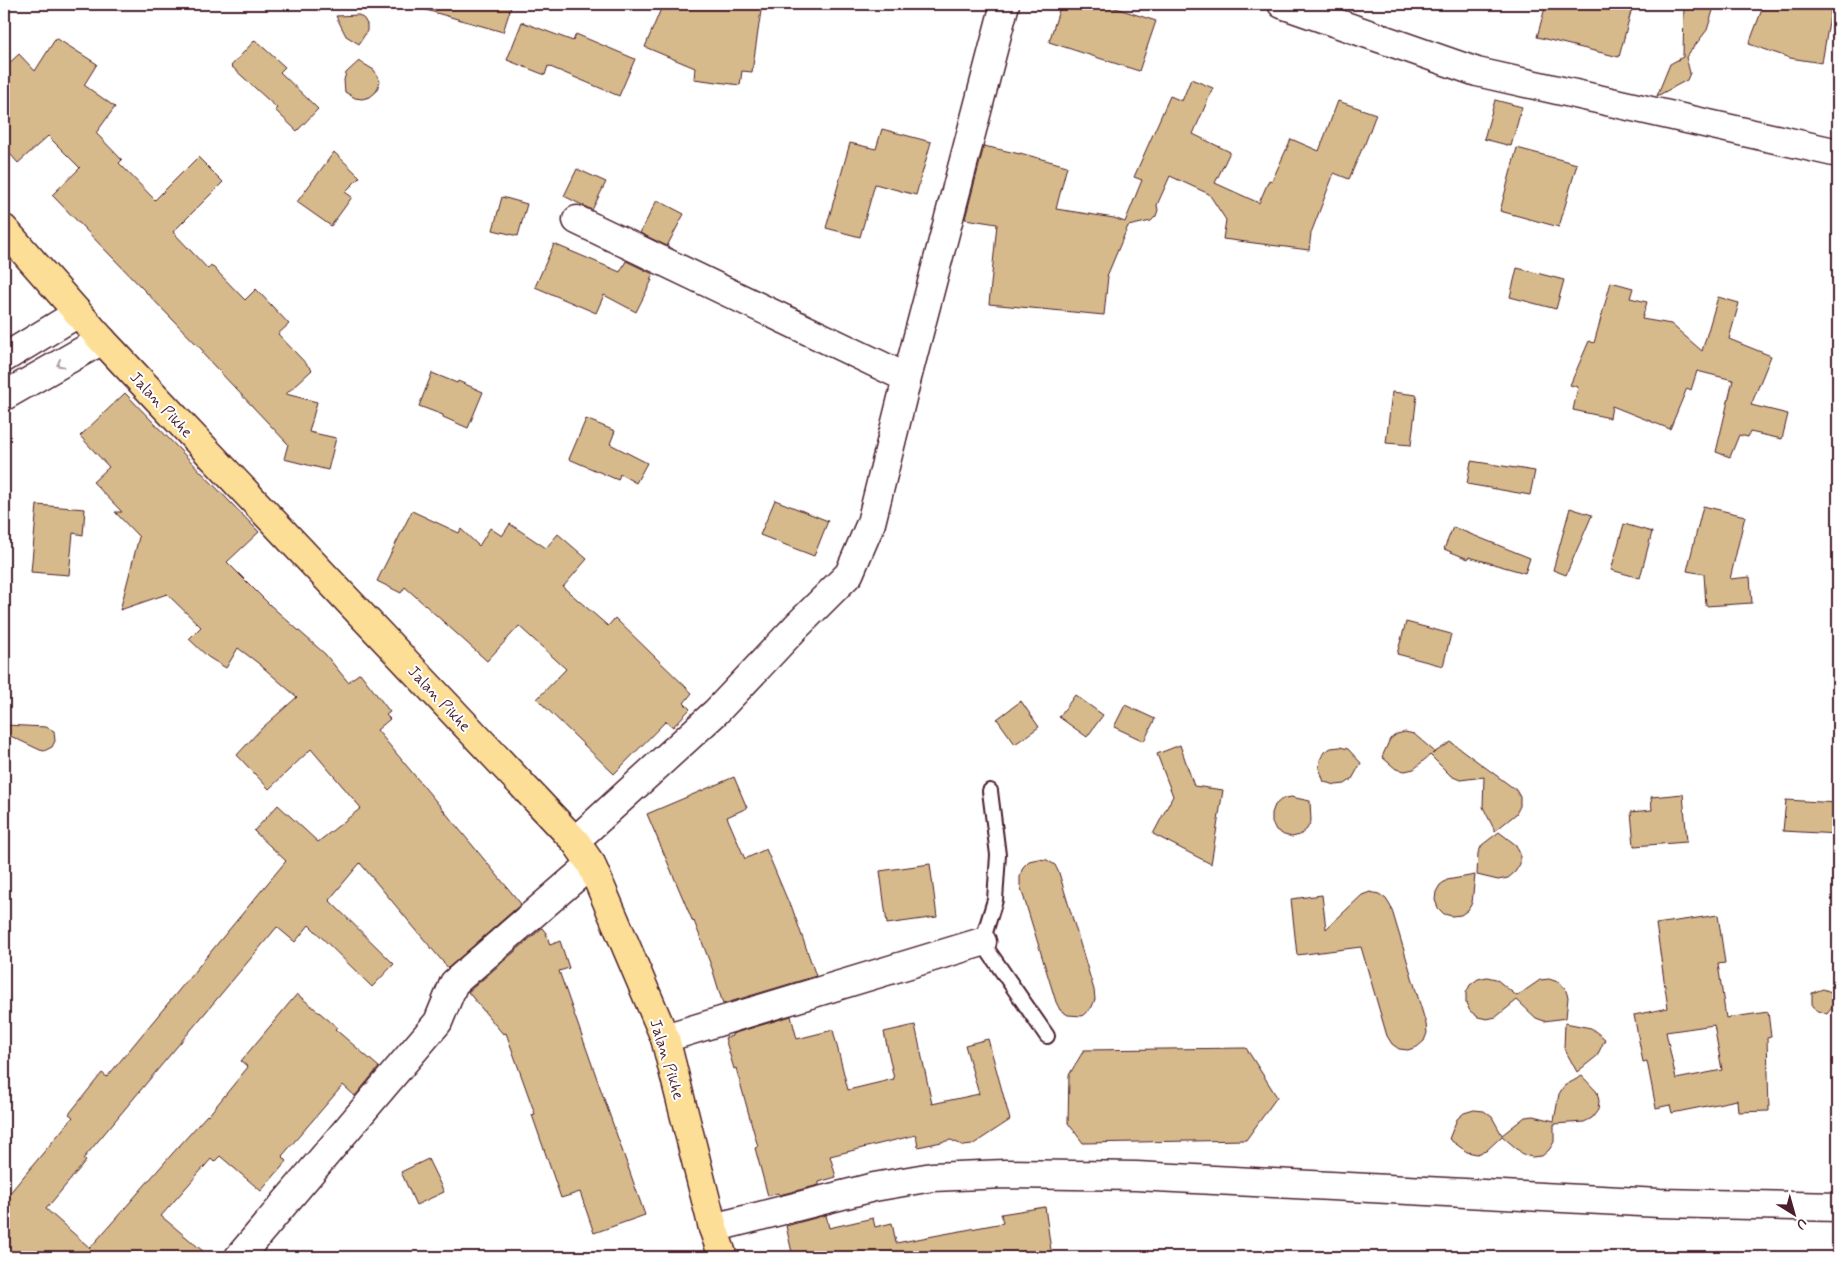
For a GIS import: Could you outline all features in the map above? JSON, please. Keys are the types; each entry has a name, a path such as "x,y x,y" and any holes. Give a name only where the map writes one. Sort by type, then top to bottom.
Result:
{"highway":[{"name":"Jalan Pikhe","path":"4,230 102,340 575,841 591,864 665,1038 713,1228 723,1257"}],"street":[{"path":"575,841 716,712 849,574 871,523 1005,4"},
{"path":"1282,4 1477,72 1838,154"},
{"path":"577,220 907,378"},
{"path":"4,358 78,313"},
{"path":"4,396 102,340"},
{"path":"239,1257 438,1022 454,984 591,864"},
{"path":"665,1038 982,942"},
{"path":"713,1228 874,1187 932,1177 1005,1174 1136,1176 1660,1203 1838,1207"}],"lane":[{"path":"990,791 998,855 995,900 982,942 1046,1036"}],"building":[{"path":"427,4 512,4 503,32 426,10"},
{"path":"663,4 762,4 752,72 742,71 740,85 694,79 695,68 645,47"},
{"path":"1061,4 1103,4 1156,21 1139,71 1049,42"},
{"path":"1546,4 1633,4 1619,57 1537,37"},
{"path":"1684,4 1715,4 1707,30 1686,57 1690,73 1687,80 1657,96 1670,64 1683,57"},
{"path":"1764,4 1832,4 1822,63 1790,58 1749,44"},
{"path":"359,15 367,24 367,31 359,44 346,36 336,16"},
{"path":"522,22 573,41 576,34 635,59 619,96 548,66 545,75 507,60"},
{"path":"56,38 97,64 84,85 115,107 96,133 122,160 119,163 155,200 198,157 223,182 173,232 208,269 211,265 245,300 256,289 289,324 278,334 312,370 286,394 317,402 309,432 336,438 328,470 284,459 288,444 202,353 204,352 52,195 80,168 48,136 18,163 4,147 4,68 19,54 35,71"},
{"path":"255,40 285,67 280,72 318,109 297,131 275,110 277,108 231,66"},
{"path":"359,61 374,70 380,81 376,92 370,97 362,99 355,98 345,92 344,80 346,73"},
{"path":"1191,79 1213,88 1193,134 1230,152 1215,183 1259,203 1269,180 1272,181 1291,139 1319,151 1338,101 1376,114 1349,179 1334,173 1311,233 1309,250 1223,239 1226,220 1209,194 1170,176 1157,205 1156,216 1151,221 1128,226 1107,276 1104,315 989,304 997,224 965,219 984,146 1020,153 1067,166 1056,209 1114,218 1125,222 1142,180 1134,177 1170,96 1182,101"},
{"path":"1495,100 1522,107 1511,146 1484,139"},
{"path":"882,129 931,142 916,195 875,184 860,237 826,228 850,143 876,149"},
{"path":"1517,148 1577,164 1559,227 1500,211"},
{"path":"334,152 360,177 345,192 352,197 331,226 297,202"},
{"path":"577,169 606,182 592,210 564,196"},
{"path":"502,197 527,204 518,236 493,230"},
{"path":"657,200 684,214 667,246 640,233"},
{"path":"554,244 620,272 626,261 653,274 650,280 652,280 636,312 604,295 596,313 535,287"},
{"path":"1517,268 1564,280 1556,309 1510,297"},
{"path":"1611,282 1633,288 1630,298 1647,302 1642,319 1671,324 1702,351 1718,297 1739,303 1729,339 1771,356 1751,405 1788,414 1782,439 1750,432 1748,437 1739,435 1730,457 1716,452 1733,380 1697,371 1691,390 1687,388 1670,429 1612,406 1610,418 1573,410 1578,387 1570,385 1589,341 1594,343"},
{"path":"432,373 457,383 458,381 483,392 468,428 443,417 443,415 419,406"},
{"path":"1392,392 1417,395 1411,445 1386,443"},
{"path":"125,393 259,532 227,562 270,605 325,654 348,682 360,673 390,712 386,715 390,719 377,730 521,904 448,968 360,863 329,900 394,964 372,987 309,925 295,942 277,927 83,1159 86,1161 46,1209 90,1248 172,1154 208,1116 248,1067 241,1061 297,994 337,1027 335,1029 379,1067 355,1096 343,1085 282,1156 287,1161 261,1191 220,1156 214,1162 211,1159 161,1216 210,1257 4,1257 4,1200 73,1117 69,1114 102,1073 107,1077 286,861 254,831 278,805 318,842 361,808 311,749 269,789 237,755 261,729 297,697 258,663 238,648 226,668 208,657 189,639 201,627 167,594 120,610 139,537 115,512 122,512 93,482 109,467 80,436"},
{"path":"586,419 615,431 610,444 647,463 636,483 620,474 618,480 569,459"},
{"path":"1471,461 1535,471 1530,495 1467,484"},
{"path":"775,500 828,521 814,556 760,535"},
{"path":"37,505 85,509 83,535 73,533 69,575 31,572"},
{"path":"1703,506 1745,516 1730,579 1750,577 1752,603 1706,606 1704,574 1687,571"},
{"path":"1570,508 1592,515 1566,575 1553,570"},
{"path":"412,511 459,533 461,529 479,546 490,528 502,536 510,524 546,548 558,534 587,559 563,587 608,626 615,618 692,693 684,703 690,709 673,727 666,721 614,774 537,699 566,669 519,626 487,661 405,587 401,593 377,581"},
{"path":"1624,524 1652,532 1640,578 1611,570"},
{"path":"1453,527 1530,558 1525,573 1469,557 1468,559 1444,549"},
{"path":"1406,622 1451,634 1443,666 1397,654"},
{"path":"1075,695 1103,715 1087,737 1059,717"},
{"path":"1021,701 1039,727 1015,744 997,719"},
{"path":"1125,705 1155,719 1144,741 1114,727"},
{"path":"4,725 46,727 54,731 55,741 52,747 44,751 40,750 4,733"},
{"path":"1405,732 1414,734 1435,752 1432,754 1451,742 1516,790 1520,797 1520,806 1516,814 1495,831 1483,807 1484,777 1460,780 1451,776 1430,755 1414,769 1405,771 1396,769 1382,757 1390,739 1397,734"},
{"path":"1180,745 1194,786 1223,790 1211,864 1153,834 1173,796 1157,754"},
{"path":"1340,747 1348,749 1361,763 1352,779 1345,784 1336,785 1324,782 1319,768 1320,760 1324,752 1331,748"},
{"path":"734,777 747,808 727,817 745,859 766,849 791,905 816,976 723,1004 694,921 647,814"},
{"path":"1683,794 1687,842 1634,846 1631,812 1652,810 1651,797"},
{"path":"1291,797 1310,801 1311,821 1307,829 1300,835 1292,837 1276,830 1272,822 1272,813 1275,805 1282,799"},
{"path":"1786,800 1838,803 1838,834 1783,831"},
{"path":"1499,832 1516,845 1520,854 1520,864 1508,878 1498,880 1477,875 1478,853 1482,845"},
{"path":"1047,860 1055,865 1059,873 1094,990 1095,999 1092,1007 1082,1016 1068,1015 1060,1010 1056,1002 1020,885 1023,867 1029,861"},
{"path":"930,864 937,917 887,924 880,871"},
{"path":"1475,875 1472,903 1468,910 1461,915 1452,916 1444,914 1438,908 1435,900 1436,892 1440,885 1447,880"},
{"path":"1370,892 1379,894 1386,899 1391,907 1426,1024 1427,1033 1424,1041 1417,1047 1408,1050 1399,1049 1392,1044 1387,1036 1361,947 1297,955 1291,899 1322,895 1326,929 1362,895"},
{"path":"1718,915 1725,963 1718,964 1726,1018 1768,1012 1771,1037 1767,1038 1769,1111 1738,1112 1737,1100 1672,1113 1670,1105 1656,1108 1647,1061 1643,1062 1634,1015 1668,1008 1656,924","holes":["1714,1025 1722,1070 1676,1079 1666,1032"]},
{"path":"542,928 550,945 560,941 569,968 559,971 645,1215 594,1233 580,1192 561,1198 532,1115 535,1114 506,1033 503,1034 468,992"},
{"path":"1487,977 1496,979 1517,996 1540,980 1549,979 1558,982 1565,988 1568,997 1566,1018 1544,1021 1536,1018 1517,1000 1496,1017 1487,1019 1478,1017 1470,1011 1466,1003 1466,993 1470,985 1478,979"},
{"path":"1823,989 1834,993 1834,1005 1827,1014 1816,1010 1812,1004 1812,993"},
{"path":"791,1016 797,1039 833,1030 848,1090 894,1079 884,1032 915,1025 932,1104 979,1094 965,1045 988,1039 1010,1120 972,1145 964,1146 951,1140 918,1147 916,1135 830,1156 836,1177 819,1182 819,1185 768,1196 755,1148 758,1147 736,1068 734,1069 725,1038 732,1036 732,1034"},
{"path":"1565,1023 1591,1028 1605,1039 1597,1056 1577,1072 1564,1048"},
{"path":"1246,1048 1277,1097 1246,1140 1083,1143 1068,1123 1069,1075 1084,1050"},
{"path":"1582,1076 1597,1092 1598,1110 1592,1118 1584,1122 1554,1124 1554,1142 1542,1156 1532,1157 1524,1155 1502,1136 1486,1151 1477,1154 1467,1152 1449,1139 1457,1119 1464,1113 1474,1110 1484,1111 1492,1117 1502,1135 1525,1117 1534,1116 1554,1121 1559,1094 1564,1086"},
{"path":"428,1159 444,1192 416,1205 401,1172"},
{"path":"1045,1207 1052,1257 793,1257 786,1226 826,1215 829,1228 873,1218 875,1227 892,1223 896,1243 1003,1223 1001,1214"}]}
